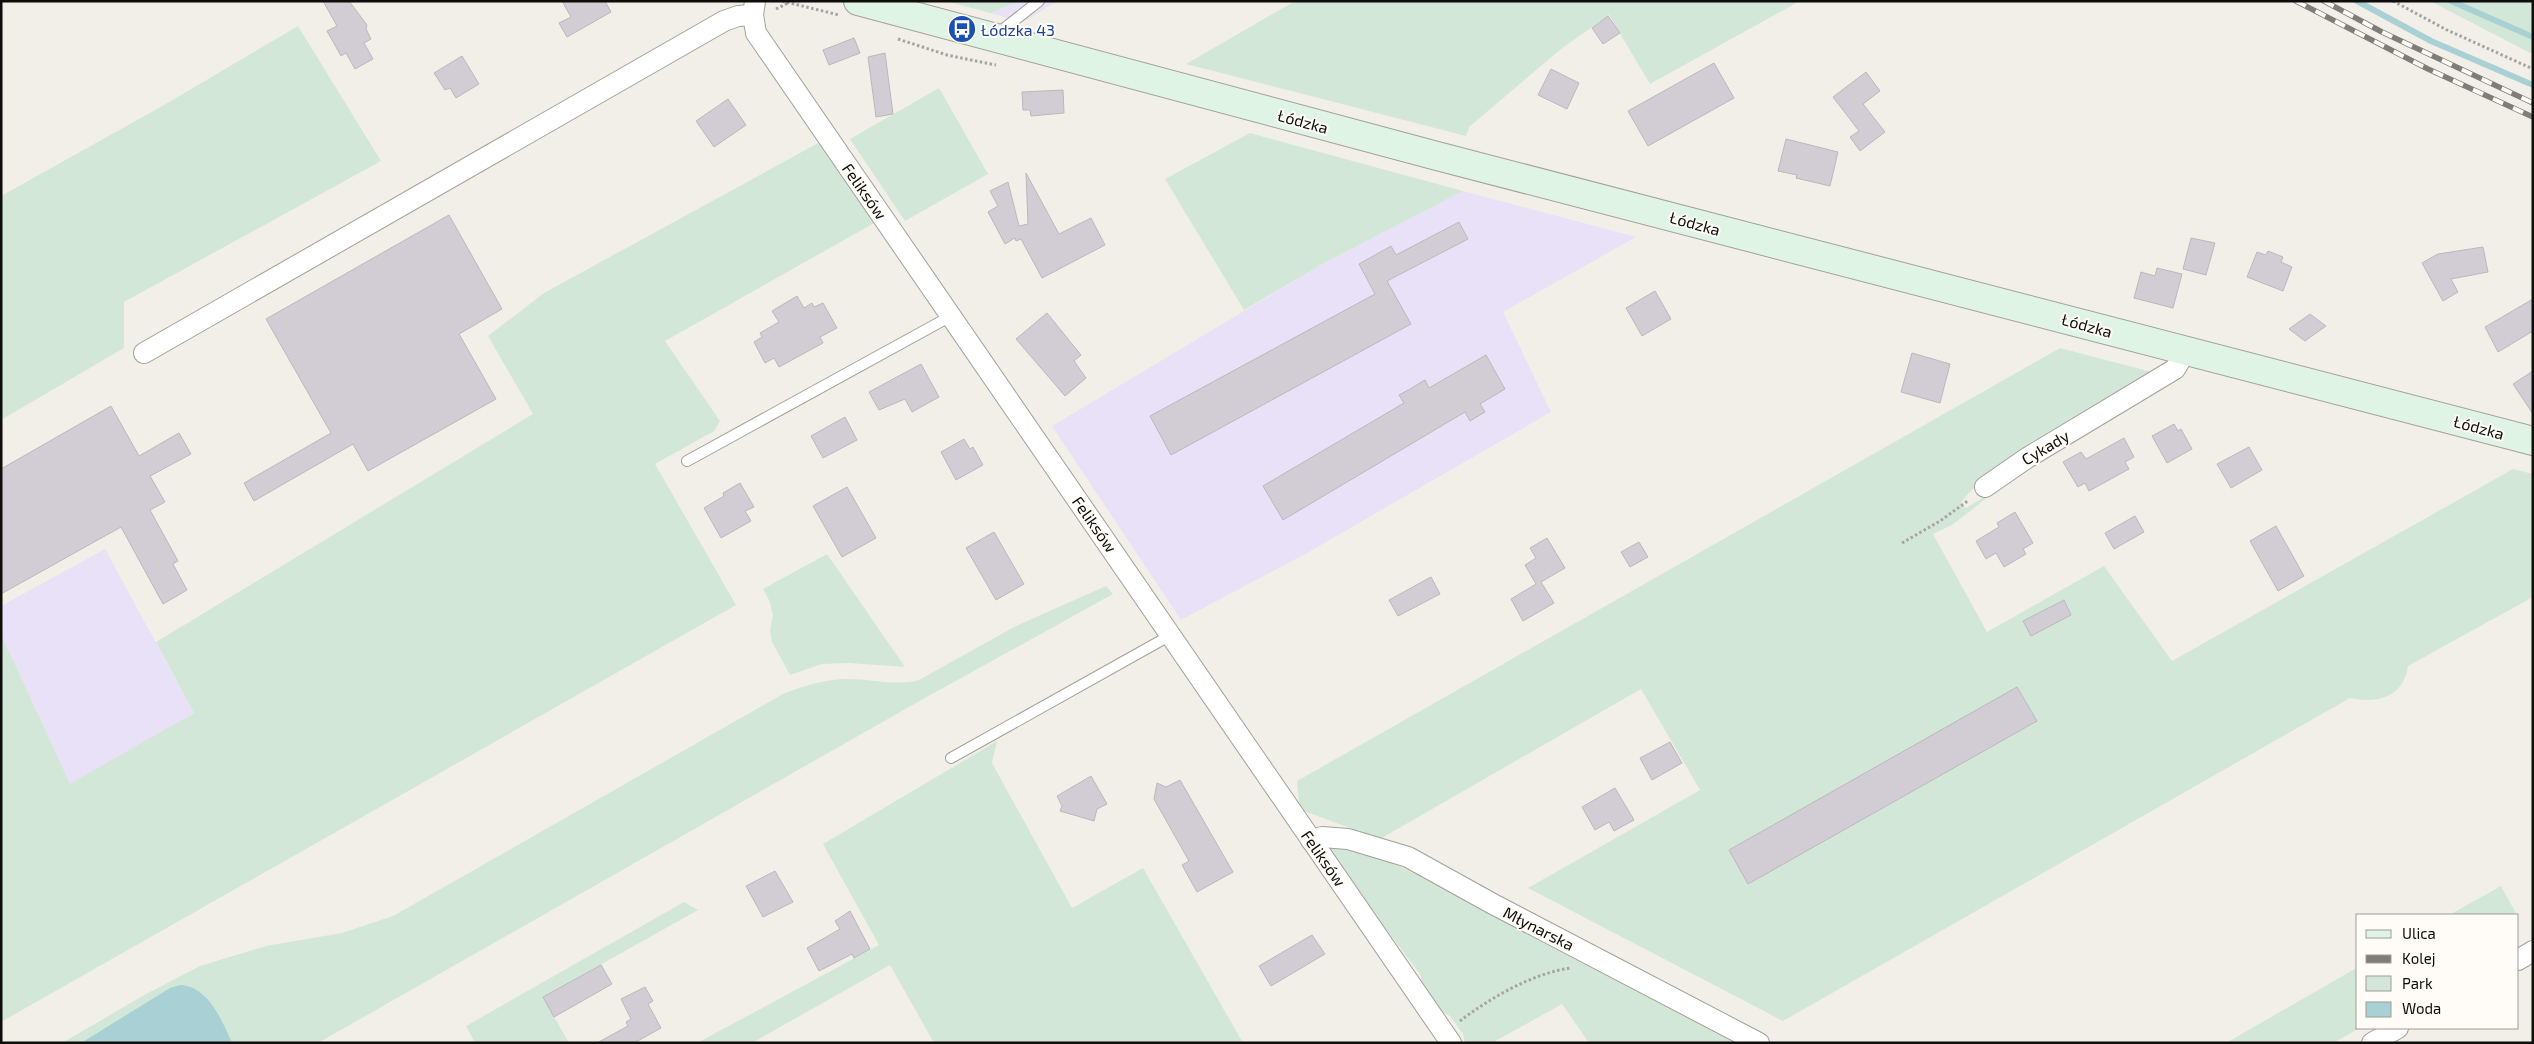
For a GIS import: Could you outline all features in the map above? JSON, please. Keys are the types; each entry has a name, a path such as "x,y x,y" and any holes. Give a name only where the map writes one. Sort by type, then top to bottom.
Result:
{"main road":[{"name":"Łódzka","path":"858,1 2533,441"}],"street":[{"name":"Feliksów","path":"754,8 756,33 1448,1038"},
{"path":"144,353 724,21 754,8"},
{"name":"Cykady","path":"1986,487 2027,458 2175,369 2186,351"},
{"name":"Młynarska","path":"1311,840 1322,837 1348,839 1408,857 1759,1043"},
{"path":"2519,959 2533,951"},
{"path":"2372,1043 2396,1029"}],"lane":[{"path":"993,38 1039,1"},
{"path":"686,461 951,316"},
{"path":"951,758 1171,636"}],"path":[{"path":"782,1 789,3"},
{"path":"2393,1 2448,30 2533,69"},
{"path":"1902,543 1947,516 1986,487"},
{"path":"1448,1038 1478,1009 1522,985 1558,970 1590,965 1600,959"}],"shaded area":[{"path":"1021,1 1058,1 1023,22 990,13"},
{"path":"1463,191 1636,237 1503,312 1551,412 1307,553 1181,620 1052,426 1324,263"},
{"path":"105,549 194,713 70,785 1,634 1,606"}],"green space":[{"path":"946,1 1021,1 990,13"},
{"path":"1295,1 1800,1 1650,84 1609,15 1561,49 1469,127 1466,136 1186,64"},
{"path":"2430,1 2533,1 2533,54 2530,53"},
{"path":"298,26 381,161 124,302 124,348 1,420 1,196 164,105"},
{"path":"939,88 988,174 905,221 850,139"},
{"path":"1250,133 1463,191 1324,263 1244,310 1165,179"},
{"path":"820,142 876,222 665,341 720,421 714,431 655,464 736,605 1,1022 1,634 70,784 194,713 156,642 533,414 488,336 544,293"},
{"path":"2060,348 2152,372 2048,436 1990,476 1970,492 1961,504 1966,508 2001,487 1952,525 1933,534 1987,632 2104,566 2172,661 2513,469 2533,474 2533,597 2408,666 2401,685 2388,696 2370,700 2350,698 1783,1021 1528,888 1700,790 1641,689 1380,839 1304,811 1299,803 1297,781"},
{"path":"827,554 905,667 849,663 822,664 790,675 772,642 770,630 773,615 770,602 763,589"},
{"path":"1106,586 1113,594 916,703 318,1043 62,1043 146,994 200,966 266,946 342,933 393,916 783,694 799,688 839,679 892,682 919,680 1016,626"},
{"path":"997,741 992,763 1072,908 1143,868 1243,1043 934,1043 890,965 752,1043 697,1043 879,945 823,844"},
{"path":"1314,828 1422,877 1529,929 1738,1043 1589,1043 1562,1004 1492,1043 1465,1043 1463,1034 1450,1016 1440,1011 1423,986 1420,974 1348,879"},
{"path":"2501,886 2516,914 2451,914"},
{"path":"684,902 698,910 543,997 569,1043 475,1043 466,1026"},
{"path":"2356,968 2356,1029 2358,1029 2333,1043 2226,1043"}],"water":[{"path":"180,985 199,991 206,998 219,1015 232,1043 81,1043 170,988"}],"building":[{"path":"323,1 349,1 367,25 366,29 371,39 364,43 373,59 355,69 346,53 341,56 327,31 337,26"},
{"path":"562,1 605,1 611,12 567,37 559,23 571,17"},
{"path":"1608,16 1620,33 1603,44 1592,28"},
{"path":"854,38 860,53 829,65 823,50"},
{"path":"885,53 893,114 876,117 868,57"},
{"path":"462,56 479,84 456,98 450,88 445,90 434,73"},
{"path":"1714,63 1734,98 1648,146 1628,111"},
{"path":"1551,69 1579,83 1567,109 1538,95"},
{"path":"1866,72 1880,91 1863,104 1885,132 1860,151 1850,137 1859,131 1833,97"},
{"path":"1063,90 1064,113 1031,116 1030,110 1023,110 1022,92"},
{"path":"728,99 746,125 714,147 696,121"},
{"path":"1786,139 1838,152 1830,186 1796,178 1797,175 1778,171"},
{"path":"1026,173 1059,234 1091,218 1105,245 1042,278 1021,239 1016,241 1015,238 1005,244 988,212 998,206 990,191 1008,182 1019,226 1028,224"},
{"path":"449,215 502,309 459,334 496,399 368,471 353,444 254,501 244,483 331,433 266,319"},
{"path":"1459,222 1468,239 1387,281 1411,324 1171,455 1150,416 1375,294 1359,264 1391,246 1396,255"},
{"path":"2191,238 2215,243 2206,275 2183,269"},
{"path":"2483,247 2488,272 2451,279 2458,292 2443,301 2422,263 2438,254"},
{"path":"2268,251 2283,257 2281,262 2292,267 2283,291 2247,277 2257,252 2266,255"},
{"path":"2157,268 2182,274 2173,308 2134,298 2141,272 2155,276"},
{"path":"1655,291 1671,319 1642,336 1626,308"},
{"path":"797,296 804,308 812,303 814,307 823,303 837,328 820,337 823,343 779,367 774,358 765,363 754,342 762,337 760,333 779,322 772,311"},
{"path":"2533,299 2533,331 2498,352 2485,327"},
{"path":"1047,313 1081,355 1074,361 1086,378 1065,396 1016,339"},
{"path":"2310,314 2326,326 2305,341 2289,329"},
{"path":"1912,353 1950,364 1940,403 1901,392"},
{"path":"1486,355 1505,389 1480,404 1485,412 1470,421 1465,412 1283,520 1263,486 1404,403 1399,395 1425,380 1429,388"},
{"path":"921,364 939,397 912,412 905,399 879,410 869,392"},
{"path":"2533,371 2533,414 2513,384"},
{"path":"111,406 139,456 179,433 191,454 150,476 165,502 150,510 178,561 173,564 187,590 163,604 121,527 1,594 1,469"},
{"path":"845,417 857,440 823,458 811,436"},
{"path":"2174,424 2178,431 2181,429 2192,449 2167,463 2152,436"},
{"path":"2124,438 2134,457 2125,462 2129,469 2089,491 2085,483 2078,487 2063,462 2081,452 2086,459"},
{"path":"964,439 970,449 973,447 983,465 956,480 941,452"},
{"path":"2249,447 2262,470 2231,488 2217,464"},
{"path":"740,483 754,507 745,511 751,521 721,538 704,508 724,496 723,493"},
{"path":"847,487 876,538 842,557 813,506"},
{"path":"2015,512 2033,543 2023,549 2026,554 2004,567 1996,553 1986,559 1976,541 1999,527 1997,523"},
{"path":"2135,516 2144,532 2114,549 2105,533"},
{"path":"2276,526 2304,576 2278,591 2250,541"},
{"path":"994,532 1024,584 996,600 966,548"},
{"path":"1547,538 1565,568 1541,582 1554,603 1523,621 1511,599 1536,584 1525,565 1536,558 1530,548"},
{"path":"1639,542 1648,557 1630,567 1621,552"},
{"path":"1431,577 1440,594 1398,616 1389,600"},
{"path":"2064,600 2071,615 2031,636 2023,621"},
{"path":"2017,687 2037,721 1748,884 1729,850"},
{"path":"1670,742 1682,763 1652,780 1640,758"},
{"path":"1091,776 1107,804 1097,809 1094,821 1060,811 1062,806 1057,796"},
{"path":"1180,780 1233,872 1197,892 1182,865 1189,861 1154,799 1157,783 1166,787"},
{"path":"1615,788 1634,820 1614,831 1609,822 1595,830 1582,807"},
{"path":"775,871 793,902 763,917 746,886"},
{"path":"850,911 870,949 854,958 852,954 819,971 807,948 840,929 835,921"},
{"path":"1312,935 1325,954 1271,986 1259,966"},
{"path":"601,965 612,984 554,1017 543,997"},
{"path":"645,987 653,1001 648,1004 661,1028 634,1043 597,1043 628,1026 626,1022 631,1019 621,999"}],"waterway":[{"path":"2357,1 2431,41 2533,85"},
{"path":"2451,1 2533,37"}],"railway":[{"path":"2296,1 2428,69 2533,117"},
{"path":"2324,1 2382,32 2533,103"}],"place":[{"name":"Łódzka 43","path":"962,29"}]}
